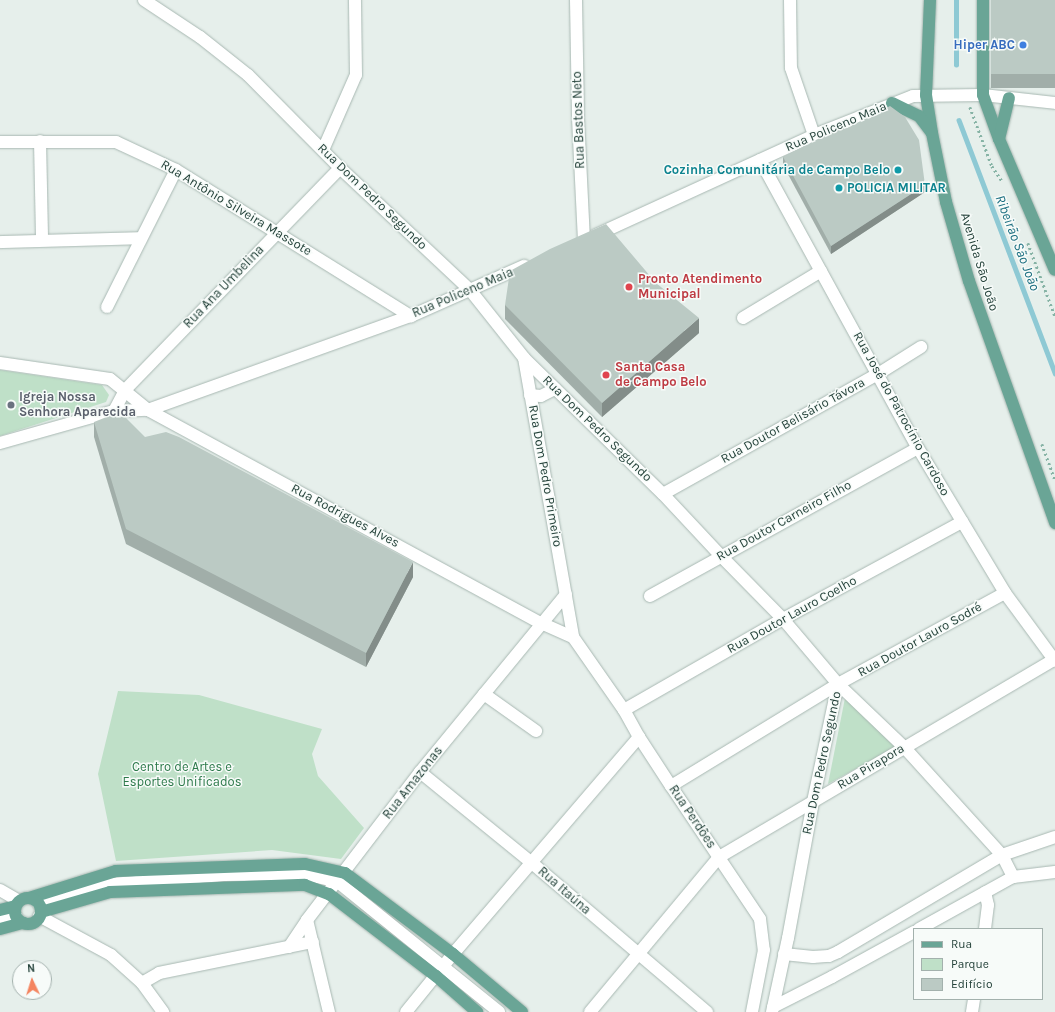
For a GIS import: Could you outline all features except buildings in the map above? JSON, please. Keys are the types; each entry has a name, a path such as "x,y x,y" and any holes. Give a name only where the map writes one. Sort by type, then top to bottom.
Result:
{"main road":[{"name":"Avenida São João","path":"930,0 926,95 946,202 968,281 1055,523"},
{"path":"983,0 983,95 999,139 1051,249 1055,270"},
{"path":"999,139 1009,98"},
{"path":"892,103 919,116 932,133"},
{"path":"341,877 453,954 522,1012"},
{"path":"0,910 28,909 110,892 305,886 328,894 436,976 477,1012"},
{"path":"0,929 28,909"}],"street":[{"name":"Rua Dom Pedro Segundo","path":"144,0 200,36 248,75 340,168 470,290 524,358 663,494 783,619 838,684 772,1009"},
{"path":"323,150 356,75 355,0"},
{"name":"Rua Bastos Neto","path":"576,0 578,118 584,240"},
{"path":"790,0 791,68 814,135"},
{"name":"Rua Policeno Maia","path":"572,246 814,135 913,96 983,95 1055,103"},
{"path":"40,141 42,240"},
{"name":"Rua Antônio Silveira Massote","path":"0,142 116,142 176,170 278,232 410,316"},
{"name":"Rua José do Patrocínio Cardoso","path":"760,160 918,448 1005,593 1054,660"},
{"name":"Rua Ana Umbelina","path":"114,411 125,390 340,168"},
{"path":"107,307 176,170"},
{"path":"0,242 141,238"},
{"name":"Rua Policeno Maia","path":"148,410 410,316 533,263"},
{"path":"744,318 821,271"},
{"name":"Rua Doutor Belisário Távora","path":"663,494 878,374 921,347"},
{"name":"Rua Dom Pedro Primeiro","path":"524,358 573,637"},
{"name":"Rua Rodrigues Alves","path":"0,363 110,379 148,410 541,623"},
{"path":"530,395 541,396 555,388"},
{"path":"0,443 114,411 148,410"},
{"name":"Rua Doutor Carneiro Filho","path":"650,596 918,448"},
{"name":"Rua Doutor Lauro Coelho","path":"624,710 783,619 962,522"},
{"name":"Rua Doutor Lauro Sodré","path":"671,786 838,684 1005,593"},
{"path":"566,594 541,623 573,637"},
{"name":"Rua Amazonas","path":"289,947 307,920 420,772 541,623"},
{"name":"Rua Perdões","path":"573,637 624,710 639,737 760,919 764,950 752,1012"},
{"name":"Rua Pirapora","path":"590,1012 637,953 720,857 904,747 1054,660"},
{"path":"838,684 904,747 1002,854 1013,877"},
{"path":"484,694 536,730"},
{"path":"406,1012 453,954 639,737"},
{"name":"Rua Itaúna","path":"420,772 532,863 707,1012"},
{"path":"784,954 813,957 829,956 1002,854 1055,837"},
{"path":"920,928 1013,877 1055,872"},
{"path":"0,920 28,909 111,884 224,875 304,874 341,877 499,1012"},
{"path":"0,890 28,909 111,955 142,983 163,1012"},
{"path":"985,892 988,905 985,928"},
{"path":"307,920 329,1012"},
{"path":"772,1009 913,933"},
{"path":"142,983 159,973 313,942"},
{"path":"972,1012 974,1000"}],"path":[{"path":"969,103 977,129 992,166 1004,185"},
{"path":"1028,242 1055,316"},
{"path":"1042,442 1055,479"}],"green space":[{"path":"0,370 102,385 109,395 106,402 0,436"},
{"name":"Centro de Artes e Esportes Unificados","path":"118,691 199,695 322,729 312,754 318,776 364,828 341,859 272,850 116,861 98,774"},
{"path":"845,698 895,747 828,784"}],"waterway":[{"name":"Ribeirão São João","path":"956,0 956,65"},
{"name":"Ribeirão São João","path":"959,120 1055,373"}],"place":[{"name":"Hiper ABC","path":"1023,45"},
{"name":"Cozinha Comunitária de Campo Belo","path":"898,170"},
{"name":"POLICIA MILITAR","path":"839,188"},
{"name":"Pronto Atendimento Municipal","path":"629,287"},
{"name":"Santa Casa de Campo Belo","path":"606,375"},
{"name":"Igreja Nossa Senhora Aparecida","path":"11,405"}]}
